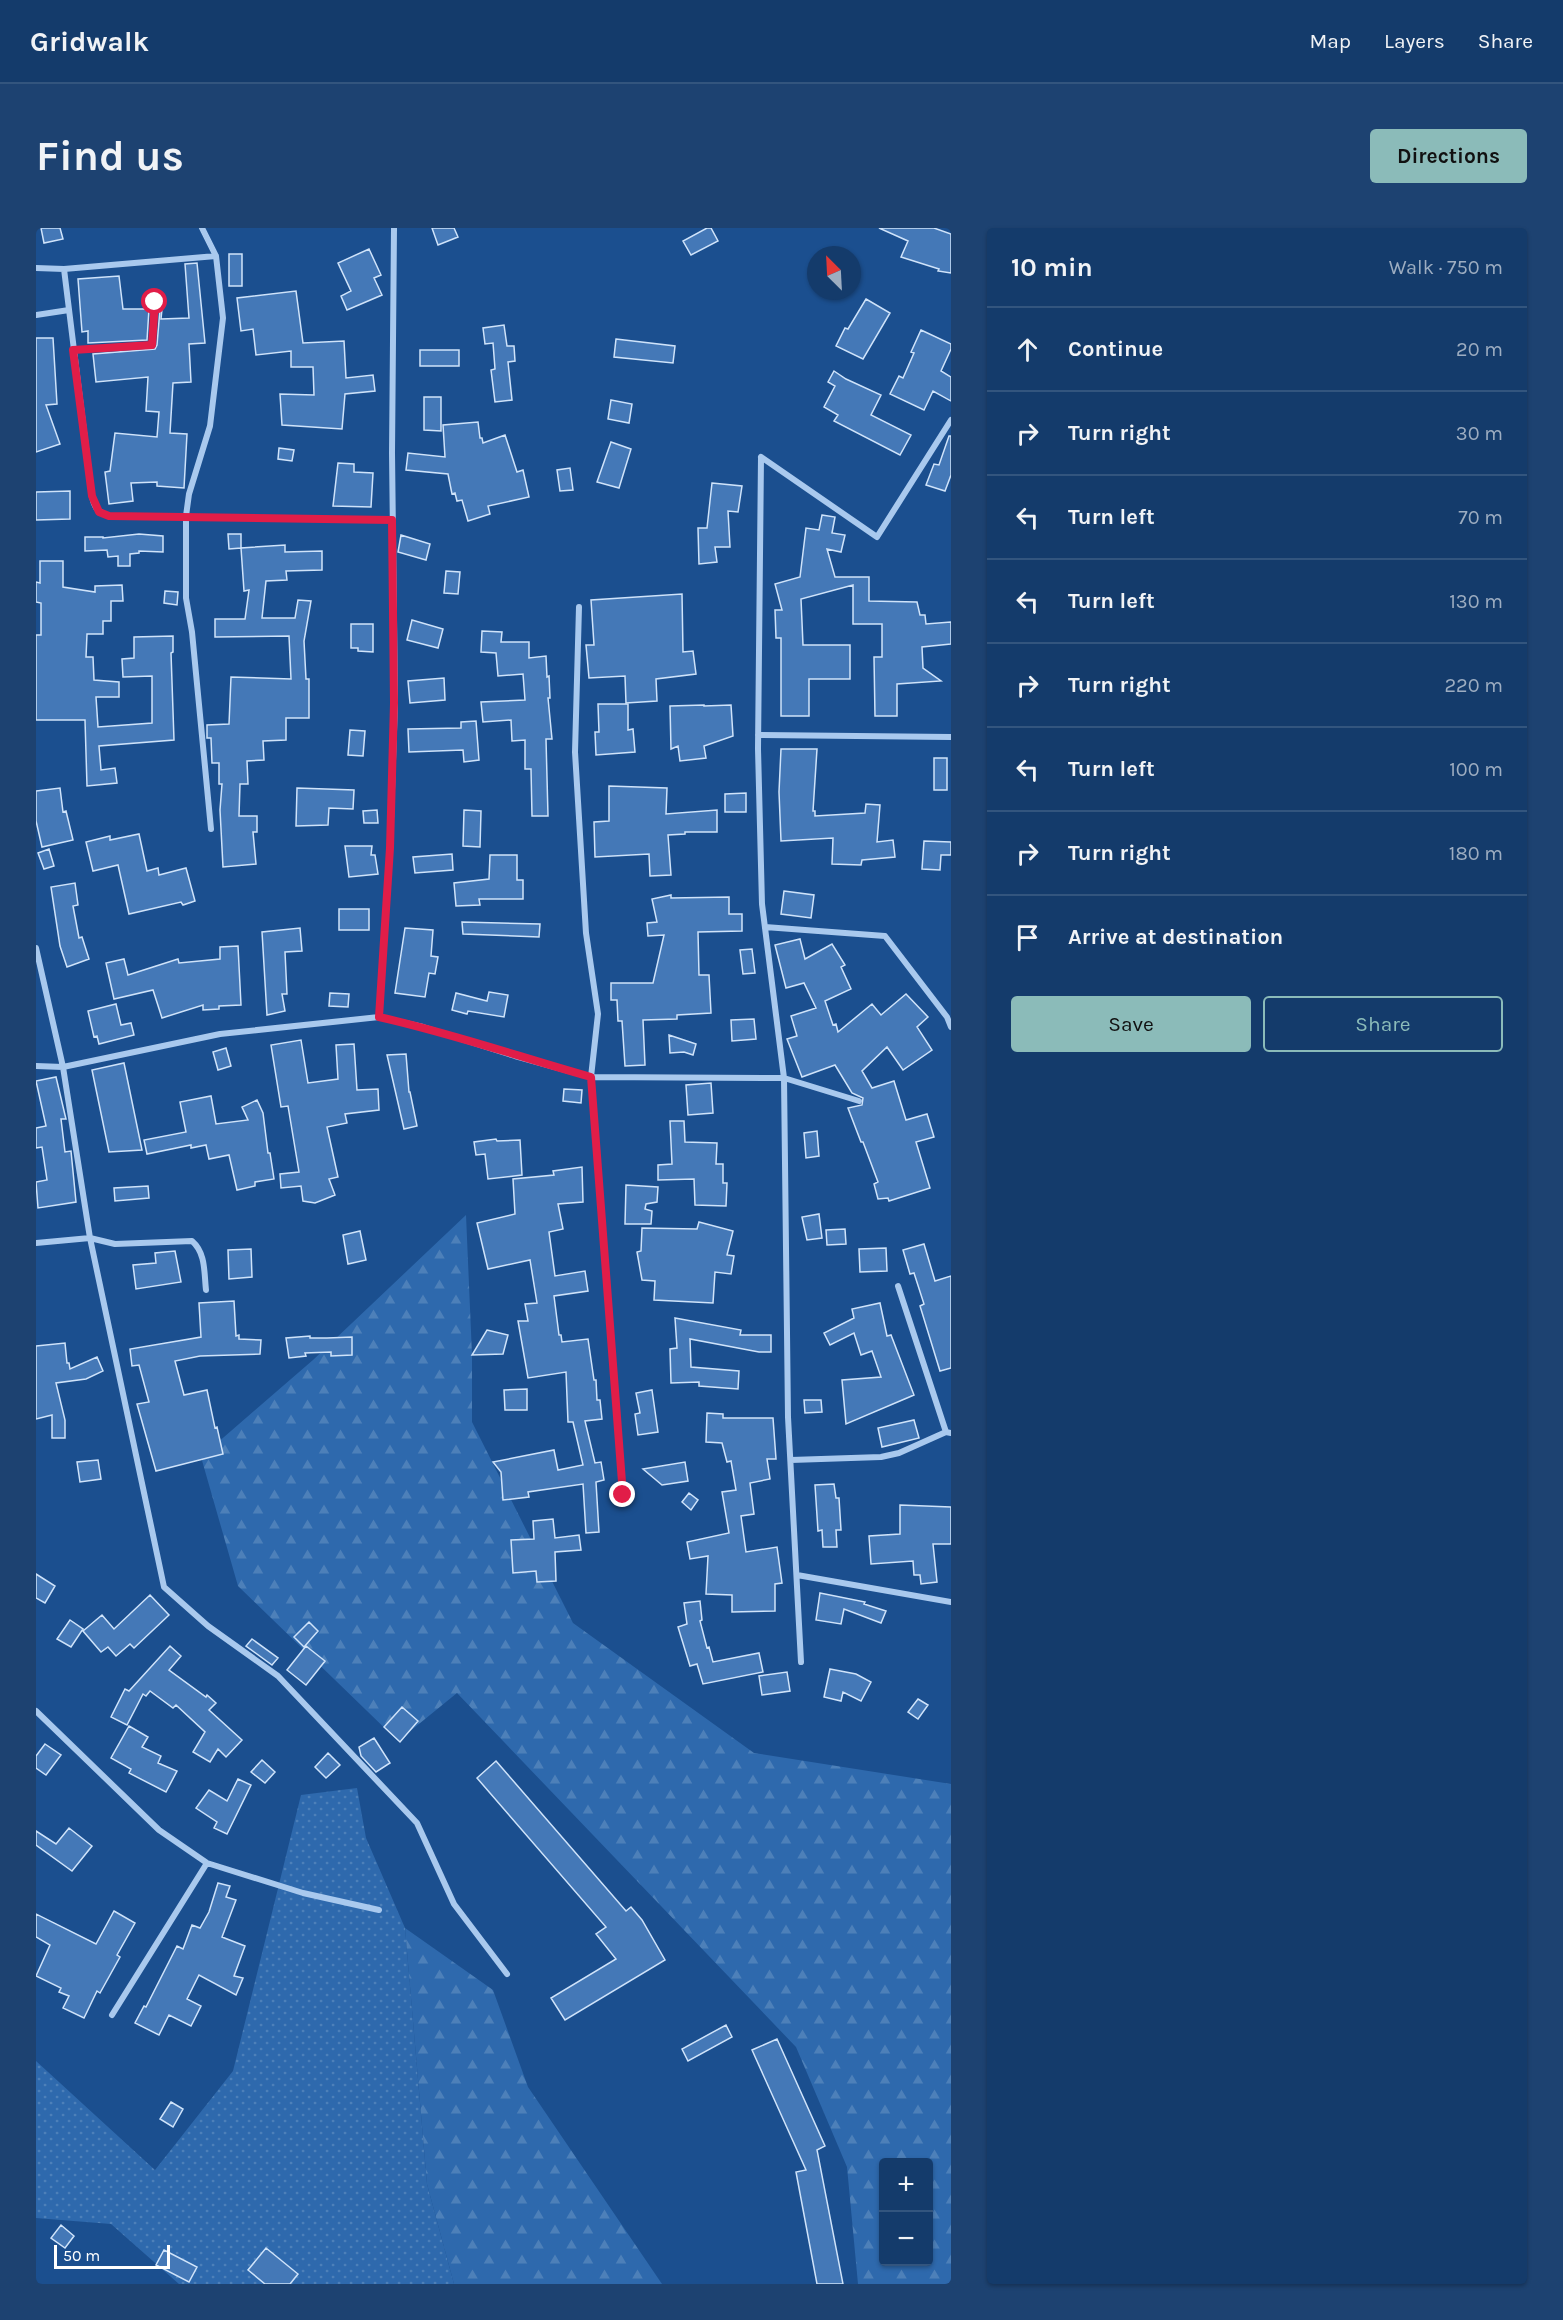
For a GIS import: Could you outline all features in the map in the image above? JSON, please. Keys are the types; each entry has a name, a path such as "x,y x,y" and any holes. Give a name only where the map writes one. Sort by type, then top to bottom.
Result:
{"street":[{"path":"202,228 216,256 223,318 210,426 189,494 186,516 186,598 192,632 211,829"},
{"path":"379,1017 390,848 394,703 392,520 394,228"},
{"path":"36,268 64,269 216,256"},
{"path":"64,269 92,496 99,512 109,516 392,520"},
{"path":"73,350 152,345 155,302"},
{"path":"36,315 69,310"},
{"path":"801,1662 788,1417 784,1078 762,904 758,735 761,457 877,537 951,420"},
{"path":"579,608 575,752 586,933 598,1014 591,1077 623,1495"},
{"path":"758,735 951,737"},
{"path":"765,927 885,936 947,1017 951,1027"},
{"path":"36,948 63,1066 90,1238 164,1587 208,1626 278,1676 417,1823 454,1904 507,1974"},
{"path":"36,1066 63,1066 220,1034 379,1017 423,1027 591,1077 784,1078 859,1101"},
{"path":"36,1243 90,1238 122,1244 192,1241 199,1247 203,1259 206,1290"},
{"path":"791,1460 880,1457 899,1453 949,1432 898,1286"},
{"path":"797,1575 951,1602"},
{"path":"36,1711 159,1830 207,1863 303,1893 379,1910"},
{"path":"112,2014 207,1863"}],"green space":[{"path":"466,1215 472,1355 472,1422 573,1623 754,1753 951,1784 951,2284 858,2284 847,2167 796,2047 457,1693 398,1741 238,1586 201,1457 313,1360"},
{"path":"357,1788 366,1838 405,1928 427,2184 454,2284 179,2284 111,2224 36,2218 36,2061 155,2170 233,2071 301,1795"},
{"path":"405,1928 493,1990 528,2087 662,2284 454,2284 427,2184"}],"building":[{"path":"41,228 60,228 63,239 44,243"},
{"path":"432,228 454,228 458,237 438,245"},
{"path":"711,228 718,241 691,255 683,241"},
{"path":"879,228 934,228 951,234 951,273 938,271 939,269 901,257 908,241"},
{"path":"369,249 381,275 374,278 382,295 347,310 341,296 351,291 338,263"},
{"path":"229,254 242,254 242,286 229,286"},
{"path":"197,263 205,343 189,344 191,382 173,383 170,433 187,434 184,488 157,486 157,482 131,483 133,501 109,504 105,472 110,471 115,433 157,437 159,412 146,411 148,377 96,382 93,354 155,349 160,309 162,309 161,319 189,318 185,264"},
{"path":"119,276 123,309 149,309 147,340 88,343 88,331 82,332 78,279"},
{"path":"296,291 303,343 344,341 346,378 373,375 375,391 345,394 342,429 282,425 280,394 314,395 313,367 291,367 291,351 256,355 253,329 241,331 237,298"},
{"path":"866,299 890,313 863,359 836,346 845,328 848,329"},
{"path":"504,325 507,346 514,346 515,361 508,362 512,400 495,402 491,370 495,369 493,343 485,344 483,328"},
{"path":"921,330 951,344 941,371 951,377 951,401 933,391 924,410 890,394 899,376 903,378"},
{"path":"36,338 53,338 57,404 46,405 60,444 36,452"},
{"path":"616,339 675,346 673,363 614,357"},
{"path":"420,350 459,350 459,366 420,366"},
{"path":"834,371 881,395 871,415 911,435 900,455 834,421 838,415 824,407 835,386 828,382"},
{"path":"424,397 441,397 441,431 424,430"},
{"path":"611,400 632,404 629,423 608,419"},
{"path":"478,422 483,443 505,435 517,472 523,470 529,497 488,506 490,514 468,521 462,500 457,501 455,493 452,494 448,474 406,470 408,453 445,457 443,425"},
{"path":"949,436 951,436 951,475 945,491 926,485 934,464 939,465"},
{"path":"611,442 631,449 619,488 597,482"},
{"path":"279,448 294,450 292,461 278,459"},
{"path":"338,463 354,464 354,472 373,473 371,507 333,506"},
{"path":"570,468 573,490 560,491 557,470"},
{"path":"712,483 742,486 738,512 728,511 730,547 715,547 717,562 699,564 698,528 707,528"},
{"path":"70,491 70,519 36,520 36,492"},
{"path":"822,515 835,517 832,533 845,535 841,552 827,549 835,577 869,577 869,601 917,602 920,615 925,615 926,624 951,622 951,644 922,647 923,668 941,681 897,684 897,716 875,716 874,657 882,657 882,624 853,624 853,585 801,599 803,645 850,645 850,679 809,679 809,716 781,716 781,638 776,638 775,610 782,610 775,584 800,577 806,528 819,530"},
{"path":"139,534 163,536 163,552 139,551 139,553 130,554 130,566 118,566 118,556 108,557 107,550 85,551 85,537 103,538"},
{"path":"228,534 241,534 241,548 229,549"},
{"path":"401,535 430,544 426,560 398,552"},
{"path":"285,545 285,552 322,551 322,570 286,571 287,580 266,581 262,618 295,618 298,600 311,601 304,641 306,679 309,679 309,718 286,718 286,740 263,741 264,760 247,761 248,784 240,784 239,816 257,816 257,832 253,832 256,864 223,867 220,810 222,784 219,784 219,763 212,763 211,738 207,738 207,725 229,724 231,677 291,679 289,636 215,637 215,619 245,619 249,590 244,591 241,548"},
{"path":"40,561 63,561 63,587 95,592 95,586 122,585 123,601 111,601 111,621 103,621 103,634 87,634 86,657 93,657 94,680 119,682 119,697 96,697 98,727 152,723 152,676 123,677 122,659 134,658 134,637 173,636 173,652 171,653 174,740 99,746 101,770 115,768 117,783 87,786 85,720 36,720 36,635 41,635 41,603 36,602 36,582 40,583"},
{"path":"446,571 460,572 458,594 444,593"},
{"path":"165,591 178,592 177,605 164,603"},
{"path":"682,594 683,652 693,651 696,674 656,679 657,701 626,703 625,676 589,678 586,645 594,645 591,600"},
{"path":"412,620 443,629 438,648 407,640"},
{"path":"351,624 373,624 373,652 351,648"},
{"path":"482,631 502,632 501,642 529,642 529,658 546,656 552,739 546,739 548,816 532,816 531,769 525,769 525,740 512,741 511,720 483,722 481,702 525,700 523,674 498,676 496,653 481,652"},
{"path":"444,678 445,700 410,703 408,681"},
{"path":"598,704 628,704 628,730 633,729 635,752 596,755 595,732 599,732"},
{"path":"731,705 733,736 704,746 706,758 680,761 678,746 671,749 670,706"},
{"path":"476,721 479,760 464,762 463,750 409,752 408,729 461,728 461,722"},
{"path":"350,730 365,731 363,756 348,755"},
{"path":"781,749 817,749 813,811 815,811 815,816 865,813 866,804 880,805 877,842 893,840 895,857 862,860 861,865 832,864 833,838 781,841 779,792"},
{"path":"934,758 947,758 947,790 934,790"},
{"path":"609,786 667,788 666,814 717,810 717,832 685,832 685,834 668,835 671,875 650,876 649,854 595,857 594,822 609,821"},
{"path":"60,788 63,812 66,811 73,840 42,847 36,821 36,791"},
{"path":"297,788 354,790 353,809 329,808 328,825 296,826"},
{"path":"746,793 746,812 725,812 725,794"},
{"path":"377,810 378,823 364,823 363,811"},
{"path":"464,810 481,811 480,847 463,846"},
{"path":"139,834 147,871 158,868 159,875 186,868 195,901 129,914 118,865 93,871 86,842 110,836 110,840"},
{"path":"924,841 951,842 951,855 941,855 940,870 922,869"},
{"path":"345,846 372,846 371,855 375,855 378,874 349,877"},
{"path":"49,849 54,866 44,869 38,853"},
{"path":"452,854 453,870 415,873 413,857"},
{"path":"490,855 517,855 517,880 523,880 523,899 479,899 480,905 456,906 454,883 489,879"},
{"path":"75,883 78,905 73,906 79,938 82,937 89,959 67,967 60,946 51,887"},
{"path":"784,891 814,895 811,918 781,914"},
{"path":"671,895 671,898 729,897 729,914 742,914 742,931 698,932 699,975 709,975 711,1013 677,1015 677,1019 643,1020 645,1065 625,1066 622,1021 618,1021 617,1000 611,1000 611,983 653,983 664,935 648,936 647,923 657,922 652,899"},
{"path":"339,909 369,909 369,930 339,930"},
{"path":"462,922 540,924 539,937 463,934"},
{"path":"300,928 302,951 285,952 287,994 282,994 285,1011 267,1015 262,932"},
{"path":"405,928 433,930 431,956 438,957 435,974 429,973 425,997 395,993"},
{"path":"800,939 805,959 832,944 845,965 841,967 851,989 825,1001 833,1025 836,1024 838,1032 872,1004 881,1015 906,994 928,1017 917,1027 932,1050 903,1070 887,1047 862,1071 872,1088 894,1081 906,1120 927,1114 934,1137 916,1142 930,1188 889,1201 888,1198 878,1199 874,1184 878,1182 848,1108 862,1105 863,1098 852,1093 835,1065 802,1077 787,1039 797,1036 791,1016 816,1008 804,983 786,988 775,945"},
{"path":"238,946 241,1005 219,1006 219,1009 203,1010 203,1005 162,1018 153,990 114,999 106,963 124,959 128,975 178,959 179,963 220,959 220,947"},
{"path":"752,949 755,973 743,974 740,950"},
{"path":"489,992 508,995 504,1017 468,1011 467,1014 452,1010 456,993 487,1001"},
{"path":"330,993 349,994 348,1007 329,1006"},
{"path":"116,1004 121,1025 131,1023 134,1035 99,1044 97,1036 94,1037 88,1011"},
{"path":"754,1019 756,1039 732,1041 731,1020"},
{"path":"669,1035 696,1044 693,1055 684,1052 670,1053"},
{"path":"301,1040 308,1083 338,1079 336,1045 354,1044 357,1090 378,1089 379,1110 345,1114 347,1123 327,1127 338,1177 329,1179 335,1195 315,1203 303,1201 301,1186 281,1188 280,1174 299,1172 288,1106 281,1107 271,1045"},
{"path":"226,1048 231,1066 218,1070 213,1052"},
{"path":"406,1054 409,1092 417,1126 404,1129 387,1055"},
{"path":"124,1063 142,1150 109,1152 92,1070"},
{"path":"56,1077 66,1119 61,1119 65,1152 71,1151 76,1202 38,1208 36,1182 47,1180 42,1147 36,1148 36,1128 46,1126 36,1081"},
{"path":"711,1083 713,1113 688,1115 686,1085"},
{"path":"564,1089 582,1090 581,1103 563,1101"},
{"path":"211,1096 216,1124 248,1120 242,1107 257,1100 263,1113 274,1179 255,1182 255,1186 237,1190 229,1155 209,1159 206,1145 191,1148 191,1145 147,1154 144,1140 186,1132 180,1102"},
{"path":"670,1121 684,1121 685,1142 717,1143 716,1164 723,1164 723,1183 727,1183 726,1206 695,1205 694,1179 658,1180 658,1165 672,1164"},
{"path":"817,1131 819,1156 806,1158 804,1133"},
{"path":"496,1139 497,1141 520,1140 522,1175 488,1179 485,1154 476,1155 474,1142"},
{"path":"582,1167 583,1202 558,1204 563,1229 549,1232 555,1276 585,1271 588,1291 554,1296 562,1342 588,1339 594,1380 596,1380 597,1400 600,1400 602,1419 585,1421 595,1463 601,1462 604,1480 596,1482 599,1532 586,1533 583,1484 528,1492 529,1497 503,1500 501,1472 493,1462 554,1450 558,1470 583,1465 573,1422 568,1422 566,1372 528,1378 518,1321 528,1321 525,1304 537,1303 530,1260 488,1269 477,1223 515,1214 513,1179 554,1175 553,1171"},
{"path":"626,1185 658,1187 657,1202 646,1204 645,1209 652,1211 651,1224 625,1224"},
{"path":"148,1186 149,1198 115,1201 114,1188"},
{"path":"819,1214 822,1238 807,1240 802,1217"},
{"path":"699,1222 733,1231 727,1255 734,1256 731,1274 715,1272 713,1303 654,1300 655,1281 642,1280 637,1252 641,1251 642,1228 697,1229"},
{"path":"845,1229 846,1244 827,1245 826,1230"},
{"path":"360,1231 366,1260 348,1264 343,1235"},
{"path":"924,1244 935,1281 951,1276 951,1368 940,1371 920,1306 924,1304 914,1273 910,1274 903,1250"},
{"path":"886,1248 887,1271 860,1272 859,1249"},
{"path":"251,1249 252,1277 229,1279 228,1250"},
{"path":"175,1251 181,1282 136,1289 133,1265 156,1263 155,1253"},
{"path":"234,1301 236,1336 239,1335 239,1339 261,1340 260,1354 200,1356 175,1361 184,1395 207,1390 223,1454 156,1471 137,1404 149,1402 139,1365 132,1366 130,1349 201,1337 199,1303"},
{"path":"880,1303 887,1336 891,1335 914,1395 846,1424 842,1380 881,1377 872,1351 861,1355 854,1333 830,1345 824,1333 854,1318 852,1309"},
{"path":"675,1318 741,1330 740,1335 771,1335 771,1352 759,1352 690,1339 691,1367 739,1371 738,1389 699,1386 699,1382 671,1383 670,1349 677,1348"},
{"path":"487,1330 508,1335 503,1354 472,1355"},
{"path":"310,1336 310,1338 352,1337 352,1355 331,1356 331,1352 305,1353 306,1356 289,1358 286,1338"},
{"path":"65,1343 67,1363 70,1369 97,1357 103,1371 86,1379 56,1383 65,1420 65,1438 52,1438 52,1415 36,1419 36,1346"},
{"path":"527,1389 527,1410 505,1410 504,1390"},
{"path":"652,1390 658,1432 638,1435 635,1414 640,1413 636,1393"},
{"path":"804,1400 821,1400 822,1412 805,1413"},
{"path":"707,1413 723,1414 723,1418 773,1418 776,1459 767,1459 770,1479 750,1483 754,1514 741,1516 746,1552 777,1547 782,1583 775,1584 775,1611 732,1612 732,1595 706,1594 708,1556 690,1559 687,1542 729,1533 722,1492 736,1490 731,1461 727,1462 722,1443 706,1442"},
{"path":"914,1420 919,1438 882,1447 878,1428"},
{"path":"98,1460 101,1479 80,1482 77,1462"},
{"path":"685,1462 688,1481 662,1485 643,1469"},
{"path":"834,1484 836,1498 839,1498 841,1530 836,1530 837,1547 823,1547 822,1530 818,1531 815,1485"},
{"path":"689,1493 698,1500 691,1510 682,1502"},
{"path":"900,1505 951,1507 951,1544 933,1544 937,1582 921,1584 920,1575 914,1575 913,1561 871,1564 869,1536 900,1534"},
{"path":"553,1519 555,1538 579,1535 581,1550 555,1552 556,1581 537,1582 536,1571 513,1573 511,1540 534,1539 533,1521"},
{"path":"36,1574 55,1586 45,1603 36,1598"},
{"path":"820,1593 865,1602 864,1604 886,1611 881,1623 844,1609 841,1624 816,1620"},
{"path":"150,1595 169,1615 134,1648 130,1644 116,1656 108,1647 101,1652 83,1631 102,1615 114,1629"},
{"path":"700,1601 702,1620 700,1621 713,1662 759,1653 763,1672 703,1684 697,1664 690,1666 678,1627 687,1624 684,1603"},
{"path":"70,1620 83,1629 71,1647 57,1639"},
{"path":"309,1622 318,1631 304,1647 294,1637"},
{"path":"252,1639 278,1658 272,1665 246,1646"},
{"path":"170,1646 181,1656 169,1670 216,1703 209,1710 242,1740 226,1757 218,1749 210,1762 193,1752 205,1732 176,1705 173,1708 150,1691 146,1696 143,1694 127,1725 111,1717 125,1689 129,1691"},
{"path":"306,1646 325,1661 306,1685 287,1670"},
{"path":"830,1669 856,1674 871,1682 861,1701 843,1692 841,1701 824,1697"},
{"path":"787,1672 790,1691 762,1695 759,1676"},
{"path":"918,1699 928,1705 918,1719 908,1712"},
{"path":"402,1707 418,1721 400,1742 384,1727"},
{"path":"129,1726 148,1737 142,1747 161,1756 158,1763 177,1771 166,1792 129,1773 131,1769 111,1758"},
{"path":"374,1738 390,1763 376,1772 361,1756 359,1747"},
{"path":"45,1744 61,1755 46,1775 36,1768 36,1756"},
{"path":"328,1753 340,1765 326,1778 315,1767"},
{"path":"262,1760 275,1772 265,1783 251,1772"},
{"path":"496,1761 626,1911 631,1907 642,1920 665,1960 565,2020 551,1998 616,1959 596,1934 606,1927 477,1778"},
{"path":"238,1779 251,1785 227,1834 214,1828 217,1822 196,1808 209,1790 227,1801"},
{"path":"69,1828 92,1846 72,1871 36,1845 36,1831 56,1844"},
{"path":"218,1883 230,1886 226,1897 236,1900 222,1937 245,1946 234,1976 243,1978 236,1995 199,1975 187,1999 201,2006 191,2026 169,2015 159,2035 135,2023 144,2006 146,2007 177,1946 183,1949 192,1925 200,1928 209,1912"},
{"path":"114,1911 135,1923 117,1955 120,1957 100,1993 97,1991 84,2018 63,2008 69,1996 59,1992 61,1988 36,1976 50,1945 36,1937 36,1914 96,1944"},
{"path":"726,2025 732,2037 688,2061 682,2049"},
{"path":"777,2039 825,2146 817,2150 843,2284 817,2284 796,2172 806,2170 752,2050"},
{"path":"171,2102 183,2109 173,2127 160,2119"},
{"path":"61,2225 74,2236 65,2248 51,2238"},
{"path":"266,2248 298,2274 290,2284 265,2284 248,2270"},
{"path":"164,2250 197,2267 189,2282 156,2265"}],"route":[{"path":"155,302 152,345 73,350 92,496 99,512 109,516 392,520 394,703 390,848 379,1017 423,1027 591,1077 623,1495"}]}
